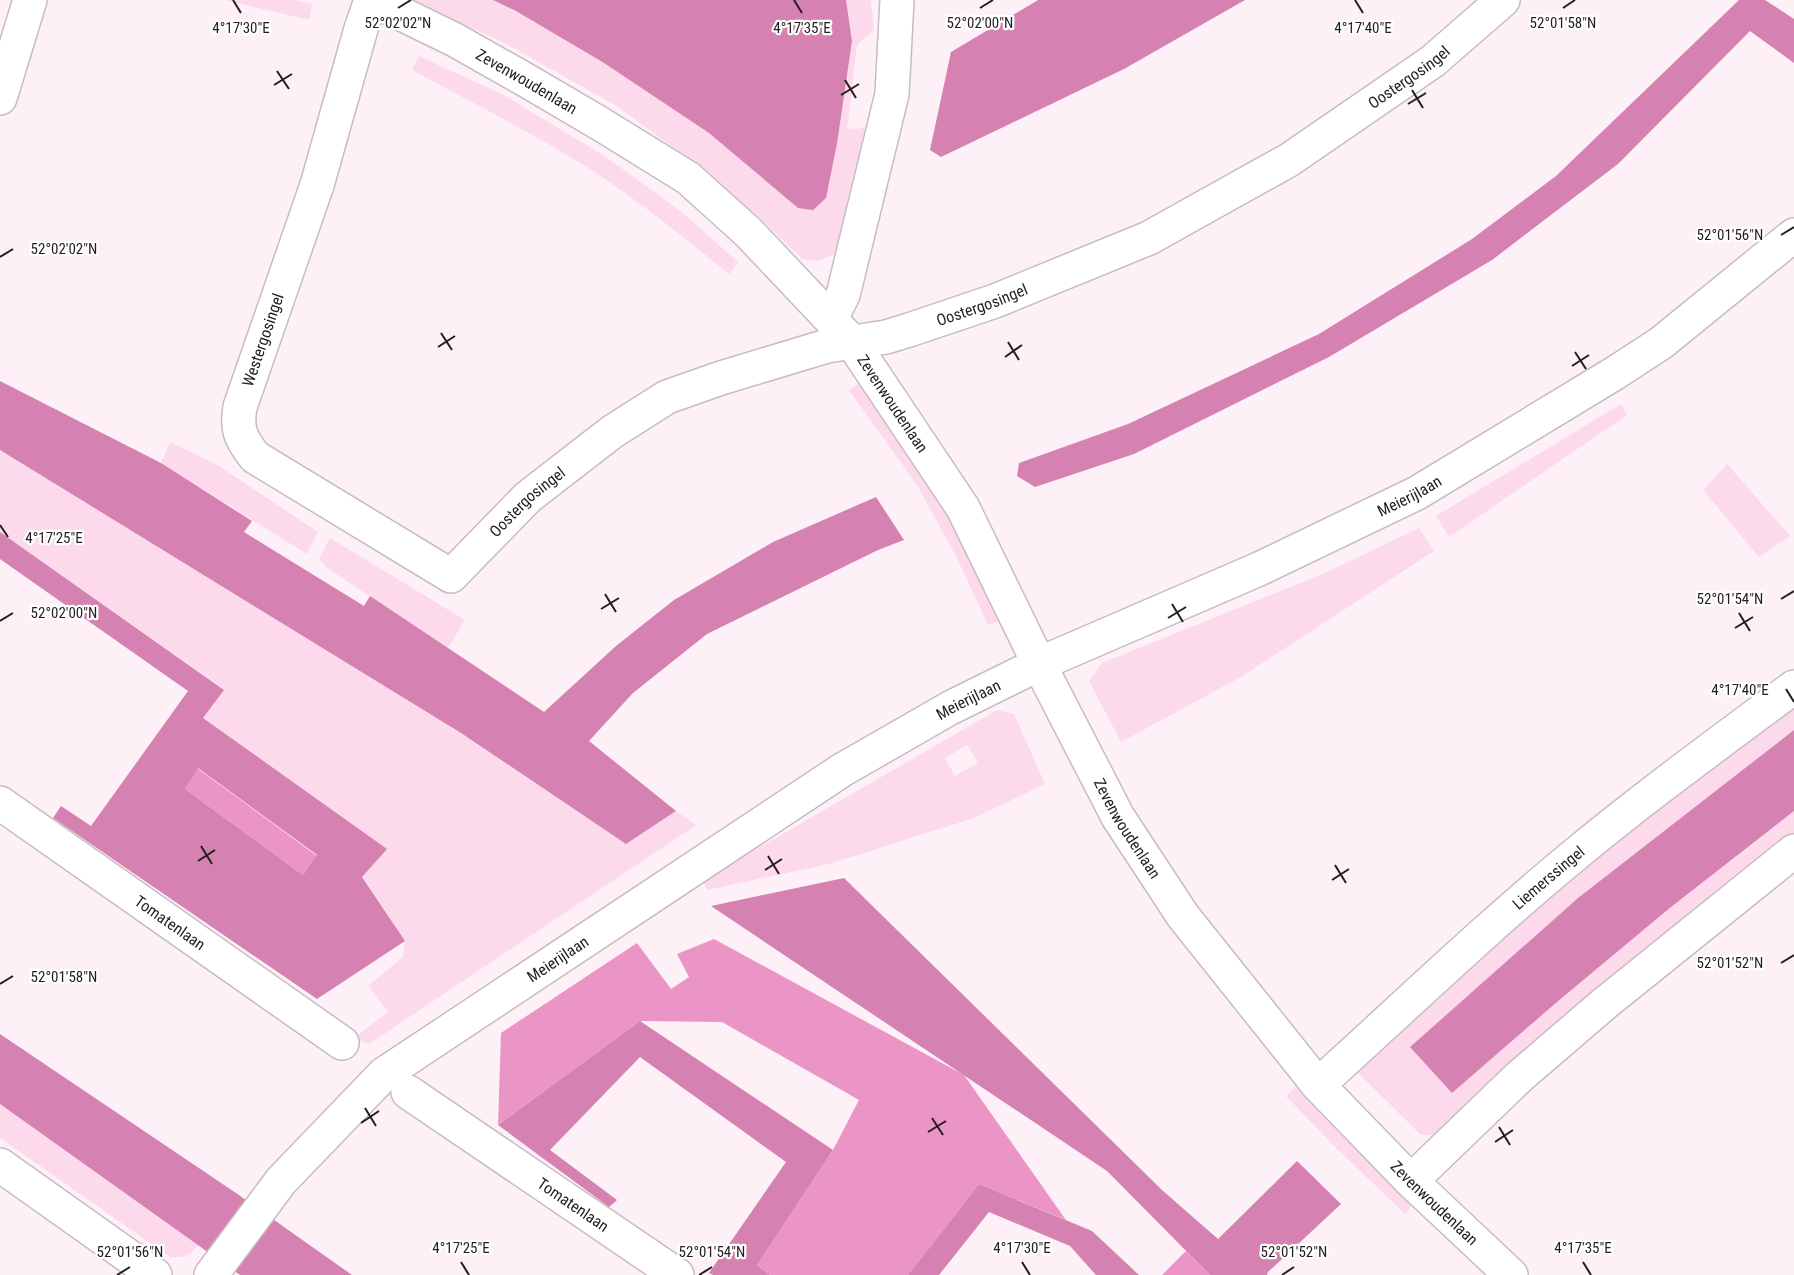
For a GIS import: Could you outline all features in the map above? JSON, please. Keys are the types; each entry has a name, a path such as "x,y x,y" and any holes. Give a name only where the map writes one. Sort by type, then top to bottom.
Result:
{"street":[{"path":"0,99 30,0"},
{"name":"Zevenwoudenlaan","path":"372,0 475,51 599,123 687,178 749,233 842,330 963,508 1039,664 1118,817 1176,906 1318,1085 1411,1181 1511,1275"},
{"name":"Westergosingel","path":"372,0 361,29 317,185 237,421 242,441 255,458 451,576"},
{"path":"842,330 843,295 892,94 897,0"},
{"name":"Oostergosingel","path":"451,576 528,498 612,432 667,397 827,346 842,330 886,337 995,301 1149,238 1289,160 1433,61 1503,0"},
{"name":"Meierijlaan","path":"214,1272 281,1181 384,1074 842,770 950,708 1039,664 1259,569 1417,493 1615,374 1661,343 1794,235"},
{"name":"Liemerssingel","path":"1318,1085 1450,964 1571,858 1698,758 1794,687"},
{"name":"Tomatenlaan","path":"0,803 342,1043"},
{"path":"1411,1181 1519,1077 1604,1004 1794,851"},
{"name":"Tomatenlaan","path":"408,1092 677,1275"},
{"path":"0,1165 155,1275"}],"shaded area":[{"path":"225,0 295,0 312,4 309,20"},
{"path":"412,0 493,0 516,11 604,63 709,133 798,208 826,198 837,144 852,41 846,0 871,0 874,30 857,45 847,129 865,128 851,205 838,253 818,261 802,259 764,222 695,163 615,105 506,44"},
{"path":"493,0 846,0 852,41 837,144 826,198 813,210 798,208 709,133 604,63"},
{"path":"1038,0 1245,0 1124,69 941,157 930,150 951,52"},
{"path":"1739,0 1765,0 1794,19 1794,63 1750,31 1618,164 1492,260 1329,357 1134,454 1035,487 1017,476 1019,463 1128,424 1319,334 1472,239 1556,176"},
{"path":"419,56 504,95 606,157 683,213 738,262 729,274 593,171 526,131 412,70"},
{"path":"864,380 971,548 1001,620 988,625 956,556 917,485 849,390"},
{"path":"0,381 161,463 252,521 244,532 364,606 370,596 544,712 616,646 674,600 773,542 876,497 904,540 878,550 707,634 633,693 589,741 676,811 626,844 461,733 0,450"},
{"path":"1621,404 1627,415 1449,537 1436,516"},
{"path":"170,442 216,464 318,532 307,554 161,463"},
{"path":"0,450 461,733 626,844 676,811 696,825 369,1044 354,1038 388,1012 368,986 403,957 405,941 362,876 386,849 202,718 224,689 0,532"},
{"path":"1727,464 1790,536 1759,557 1703,490"},
{"path":"1419,528 1434,551 1241,677 1121,742 1089,681 1102,663 1325,573"},
{"path":"0,532 224,690 203,718 387,849 362,877 405,941 317,999 53,818 61,806 91,826 188,691 0,559","holes":["198,768 317,855 303,875 185,789"]},
{"path":"330,538 465,620 448,648 327,568 319,559"},
{"path":"1794,703 1794,730 1578,898 1411,1046 1452,1093 1671,907 1794,811 1794,836 1437,1135 1421,1135 1357,1072 1365,1055 1671,793 1681,793"},
{"path":"997,710 1014,714 1045,784 974,818 829,864 707,890 703,880","holes":["967,745 978,763 955,776 945,758"]},
{"path":"1794,730 1794,811 1671,907 1452,1093 1410,1047 1578,898"},
{"path":"197,768 317,856 303,875 185,789"},
{"path":"844,878 1162,1190 1218,1239 1297,1161 1341,1204 1267,1275 1210,1275 1107,1171 711,906"},
{"path":"714,939 964,1075 1066,1220 979,1184 908,1275 770,1275 757,1265 833,1150 859,1100 722,1022 640,1021 498,1125 501,1033 637,943 671,989 689,977 677,954"},
{"path":"640,1021 833,1150 757,1265 770,1275 713,1275 709,1273 786,1162 640,1057 550,1150 617,1200 609,1207 498,1125"},
{"path":"0,1034 236,1193 352,1275 240,1275 0,1104"},
{"path":"1300,1083 1417,1199 1405,1214 1286,1096"},
{"path":"0,1104 198,1245 186,1256 170,1257 0,1138"},
{"path":"979,1184 1092,1231 1139,1275 1096,1275 1070,1246 989,1212 939,1275 908,1275"},
{"path":"1186,1251 1210,1275 1162,1275"}]}
